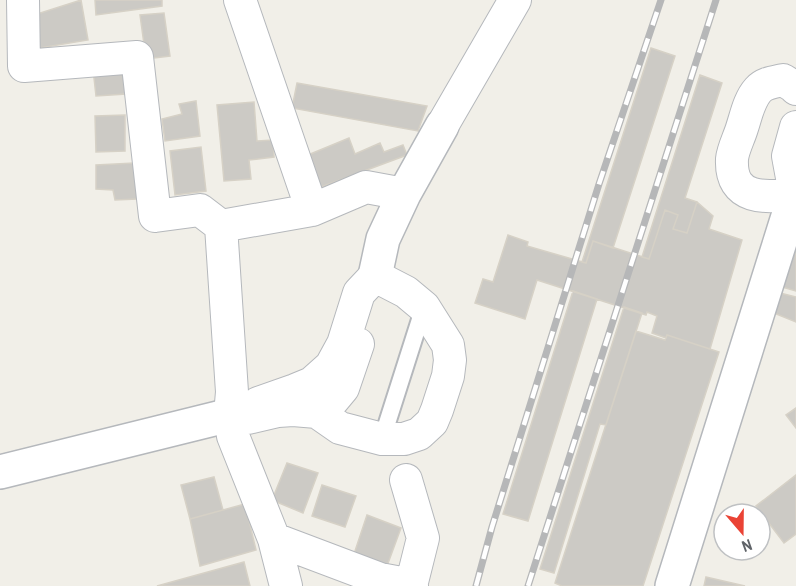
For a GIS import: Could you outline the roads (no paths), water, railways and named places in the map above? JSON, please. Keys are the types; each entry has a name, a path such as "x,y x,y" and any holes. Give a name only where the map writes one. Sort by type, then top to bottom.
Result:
{"street":[{"path":"23,0 24,66 137,57 155,216 200,210 221,226 312,210 366,187 404,194"},
{"path":"240,0 312,210"},
{"path":"317,412 344,388 370,304 383,239 404,194 515,0"},
{"path":"796,90 783,80 769,83 758,90 751,102 732,158 738,185 746,192 769,197 796,194"},
{"path":"672,586 796,194 788,156 796,127"},
{"path":"221,226 233,436 274,539 286,586"},
{"path":"230,415 248,418 278,411 317,412 340,428 382,439 404,439 419,434 432,422 448,376 450,360 448,345 424,307 406,292 375,276"},
{"path":"0,472 230,415 312,382 331,366 343,344 359,292 375,276"},
{"path":"274,539 380,579 411,585 423,538 406,480"}],"lane":[{"path":"382,439 424,307"}],"railway":[{"path":"476,586 492,527 599,184 661,0"},
{"path":"528,586 716,0"}]}
